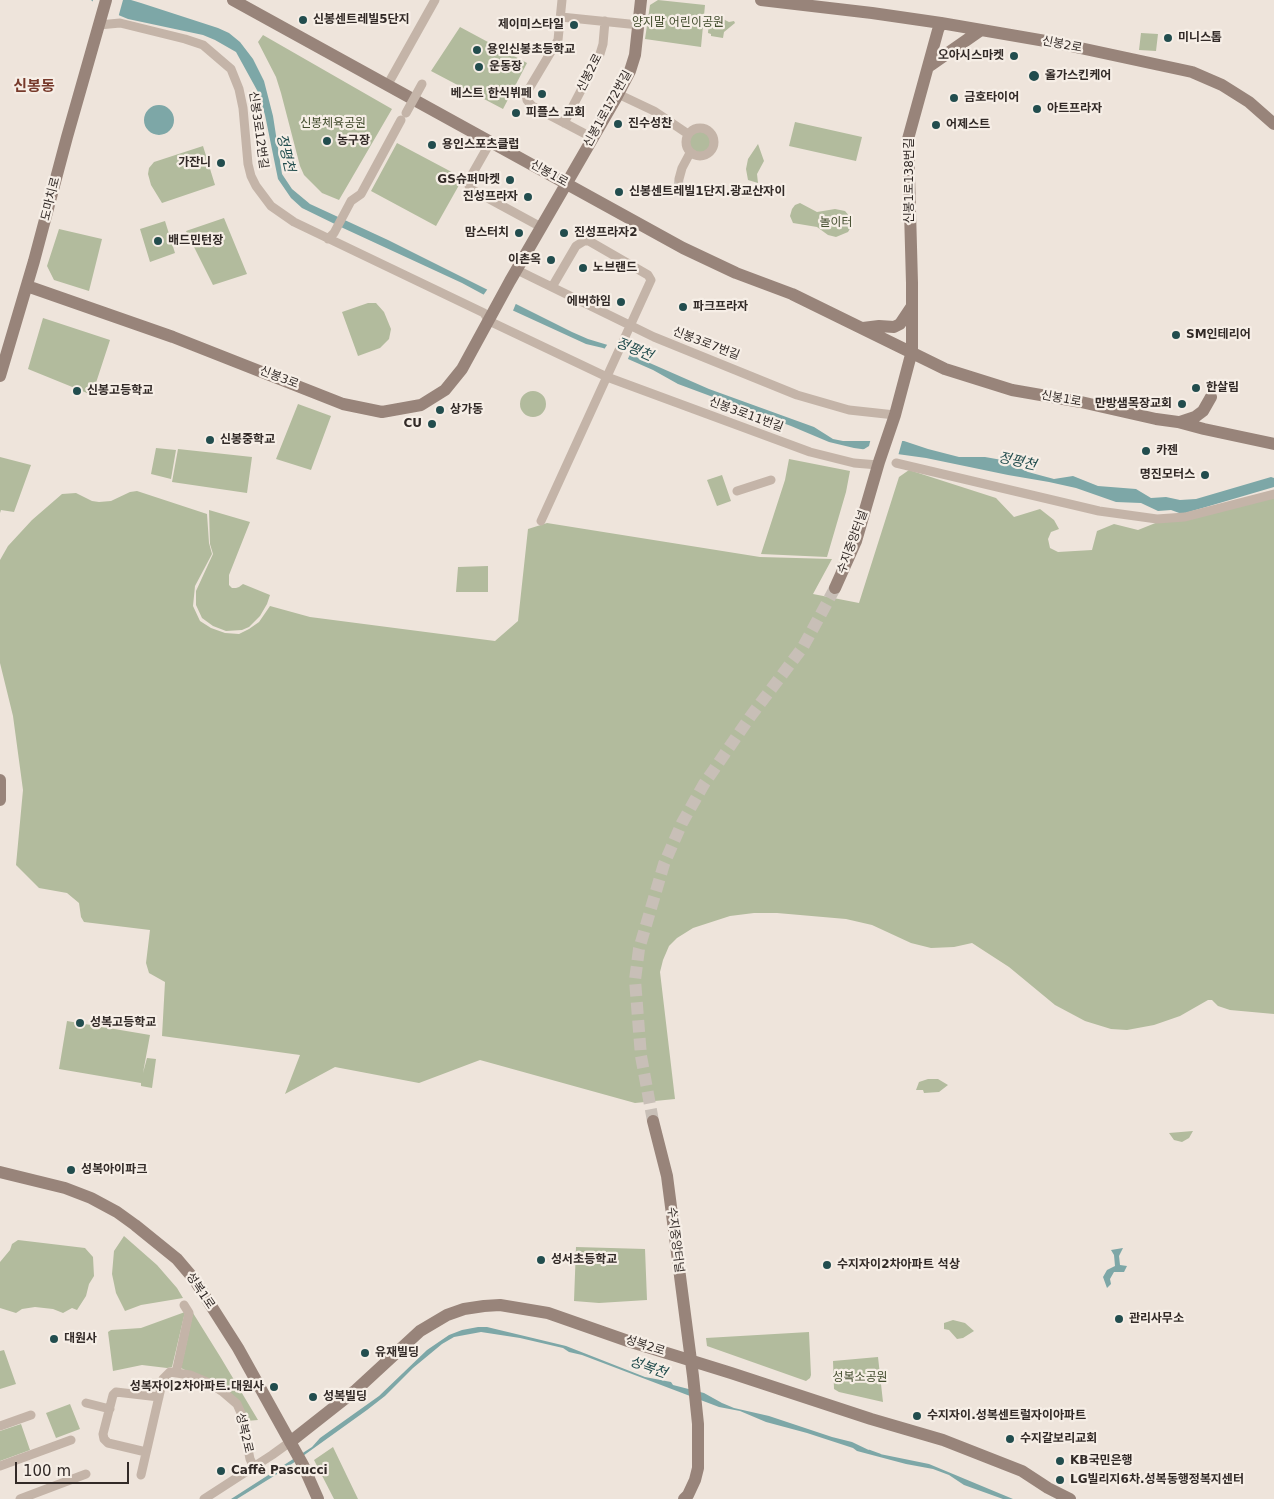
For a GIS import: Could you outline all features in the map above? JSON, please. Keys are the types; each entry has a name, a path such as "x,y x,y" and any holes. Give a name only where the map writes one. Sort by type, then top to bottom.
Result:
{"street":[{"name":"도마치로","path":"0,376 27,286 69,128 106,0"},
{"name":"신봉1로","path":"233,0 683,248 736,273 792,294 945,369 1012,390 1081,402 1274,444"},
{"path":"388,84 435,0"},
{"path":"562,0 558,40 526,94 527,100 532,106 593,138"},
{"name":"신봉1로172번길","path":"566,183 630,71 635,55 641,0"},
{"name":"신봉2로","path":"762,0 835,4 1057,43 1192,72 1222,85 1249,102 1274,124"},
{"path":"561,17 638,25"},
{"name":"신봉2로","path":"564,123 600,54 605,21"},
{"name":"신봉3로12번길","path":"99,23 120,23 185,38 202,45 217,56 231,69 239,89 247,135 248,164 256,186 272,206 281,214 331,236 491,317"},
{"name":"신봉1로138번길","path":"912,352 908,139 941,23"},
{"path":"928,67 981,30"},
{"path":"331,236 351,201 361,194 422,84"},
{"path":"618,94 654,112 688,134"},
{"path":"696,128 710,132 714,141 712,150 705,156 696,156 690,153 686,143 688,134 696,128"},
{"path":"491,141 470,178 469,186 541,227"},
{"path":"679,179 682,168 690,153"},
{"path":"517,270 566,183"},
{"path":"541,521 651,280 648,275 589,241 580,242 576,246 552,287"},
{"name":"신봉3로","path":"27,286 173,337 343,404 382,412 420,405 445,390 462,369 517,270"},
{"name":"신봉3로7번길","path":"517,270 654,337 811,400 849,410 895,415"},
{"path":"863,328 894,327 900,324 912,306"},
{"name":"신봉3로11번길","path":"491,317 607,377 816,454 854,462 879,462"},
{"path":"879,462 895,415 912,352"},
{"path":"1178,422 1195,418 1203,412 1211,397"},
{"name":"수지중앙터널","path":"835,588 856,541 879,462"},
{"path":"896,463 1099,511 1158,519 1184,517 1274,494"},
{"path":"738,491 771,480"},
{"path":"0,780 0,800"},
{"name":"수지중앙터널","path":"652,1121 667,1176 697,1418 698,1468 695,1480 684,1499"},
{"name":"성복1로","path":"0,1172 65,1188 91,1198 116,1212 146,1233 177,1259 194,1279 238,1348 304,1467 318,1499"},
{"path":"0,1180 15,1176"},
{"path":"141,1475 163,1379 170,1372 176,1373 189,1313 184,1305"},
{"name":"성복2로","path":"204,1499 254,1467 292,1446 420,1331 446,1315 464,1309 500,1305 548,1313 871,1419 943,1440 1022,1471 1048,1488 1070,1499"},
{"name":"성복2로","path":"176,1373 190,1375 208,1383 223,1392 236,1404 241,1413 250,1459 254,1467"},
{"path":"146,1452 108,1443 104,1439 103,1434 113,1396 116,1392 159,1397"},
{"path":"86,1403 110,1409"},
{"path":"0,1426 31,1415"},
{"path":"0,1466 71,1440"},
{"path":"20,1499 86,1474"}],"green space":[{"name":"양지말 어린이공원","path":"658,0 705,5 701,47 645,39 650,5"},
{"path":"723,19 729,22 734,21 735,23 724,32 723,38 711,36 708,33 709,20"},
{"name":"운동장","path":"460,27 527,63 503,109 431,71"},
{"path":"1141,33 1158,34 1156,51 1139,50"},
{"name":"신봉체육공원","path":"263,35 392,109 339,200 322,193 304,175 276,77 258,42"},
{"path":"795,122 862,137 856,161 789,146"},
{"path":"700,129 709,133 713,142 709,151 700,155 691,151 687,142 691,133"},
{"path":"397,143 463,178 436,226 371,191"},
{"path":"758,144 764,161 757,174 758,183 748,180 746,169 748,159"},
{"path":"203,146 215,185 162,203 151,185 148,174 149,168 154,162"},
{"name":"놀이터","path":"800,203 817,212 835,209 845,211 851,218 851,227 848,232 836,237 828,235 817,227 793,223 790,216 792,209"},
{"path":"224,218 247,274 213,285 186,231"},
{"name":"배드민턴장","path":"165,221 175,253 150,262 140,229"},
{"path":"59,229 102,239 89,291 54,280 47,266"},
{"path":"368,303 376,303 384,312 391,329 389,339 380,348 358,356 342,312"},
{"path":"43,318 110,340 92,395 28,369"},
{"path":"533,391 542,395 546,404 542,413 533,417 524,413 520,404 524,395"},
{"path":"298,404 331,416 311,470 276,459"},
{"path":"156,448 176,450 171,479 151,474"},
{"path":"178,449 252,457 247,493 172,482"},
{"path":"0,457 31,465 14,512 1,510 0,513"},
{"path":"789,459 850,471 846,492 827,557 761,554 785,480"},
{"path":"909,470 996,498 1014,517 1040,509 1054,520 1059,529 1051,532 1048,539 1050,548 1058,552 1092,550 1097,531 1114,524 1138,530 1158,522 1274,497 1274,1014 1230,1010 1218,1006 1212,1000 1208,1000 1180,1016 1154,1025 1127,1030 1111,1029 1085,1021 1055,1005 1009,967 972,943 954,947 931,948 911,943 872,925 846,919 754,913 730,916 693,928 677,938 669,946 663,960 660,972 675,1099 635,1103 480,1060 419,1083 335,1067 285,1094 300,1055 162,1036 165,982 149,973 146,963 150,930 84,922 81,917 79,903 67,893 39,888 16,865 23,790 13,716 0,663 0,560 8,546 32,520 62,494 76,493 92,501 99,502 111,501 130,492 137,491 207,514 209,543 212,554 195,586 193,606 200,621 211,628 225,633 239,634 249,629 259,622 270,606 310,617 495,641 518,621 528,529 547,523 760,557 832,559 813,594 859,603 899,477"},
{"path":"722,475 731,501 717,506 707,480"},
{"path":"209,510 250,522 229,575 229,585 232,588 236,588 243,584 270,595 260,616 249,627 242,630 226,631 213,626 202,618 196,605 196,591 213,554 210,544"},
{"path":"488,566 488,592 456,592 458,567"},
{"path":"67,1021 150,1035 143,1073 147,1058 156,1059 152,1088 141,1086 141,1083 59,1069"},
{"path":"928,1079 938,1079 948,1085 939,1092 924,1093 923,1090 916,1090 919,1082"},
{"path":"1193,1131 1189,1138 1182,1142 1174,1140 1169,1133"},
{"path":"124,1236 157,1265 183,1298 141,1305 125,1311 116,1293 112,1274 114,1251"},
{"path":"18,1240 85,1248 93,1257 94,1276 89,1284 86,1296 77,1310 72,1308 63,1313 53,1309 35,1307 22,1309 16,1313 0,1308 0,1262 10,1250 12,1244"},
{"path":"576,1247 645,1249 647,1300 599,1303 574,1301"},
{"path":"185,1312 172,1367 142,1365 113,1371 108,1332 111,1330 141,1328"},
{"path":"193,1313 258,1420 246,1421 243,1412 195,1375 181,1368"},
{"path":"953,1320 965,1323 974,1331 963,1338 957,1339 949,1330 944,1329 944,1323"},
{"path":"809,1332 811,1375 806,1381 707,1346 706,1338"},
{"path":"4,1350 16,1384 0,1389 0,1351"},
{"name":"성복소공원","path":"878,1357 883,1402 839,1392 834,1389 833,1361"},
{"path":"70,1404 80,1429 56,1438 46,1413"},
{"path":"21,1424 30,1450 0,1461 0,1431"},
{"path":"333,1447 358,1499 334,1499 314,1460"}],"water":[{"name":"정평천","path":"91,0 131,0 218,28 229,33 240,42 253,59 264,81 273,116 282,174 292,189 310,204 388,240 572,332 611,346 709,389 814,427 833,439 843,441 904,441 959,457 985,457 1002,460 1028,472 1054,479 1073,476 1098,486 1136,489 1151,498 1196,499 1271,477 1274,478 1274,487 1182,514 1171,510 1158,511 1141,503 1116,502 1076,488 1049,482 926,458 854,448 829,442 678,384 653,370 603,348 586,344 514,311 462,283 302,208 291,198 278,179 265,115 258,92 236,52 203,35 128,19 99,7"},
{"path":"159,105 170,109 174,120 170,131 159,135 148,131 144,120 148,109"},
{"path":"1123,1248 1119,1256 1120,1265 1127,1266 1124,1272 1114,1272 1110,1279 1111,1284 1107,1288 1103,1277 1107,1270 1115,1266 1114,1255 1111,1250"},
{"path":"478,1327 487,1327 566,1346 645,1377 671,1382 673,1385 704,1393 734,1408 769,1416 852,1442 875,1453 929,1464 1013,1499 1003,1499 964,1485 949,1475 933,1469 857,1451 807,1433 766,1422 740,1411 719,1407 582,1355 569,1352 563,1348 520,1338 481,1332 454,1337 442,1344 367,1410 282,1471 237,1499 231,1499 312,1447 320,1438 379,1396 427,1350 449,1335"}],"pier":[{"path":"93,0 123,0 118,18 97,9 92,4"},
{"path":"489,287 517,301 512,313 482,297"},
{"path":"609,342 631,352 627,361 603,351"},
{"path":"871,438 903,438 898,456 861,451 869,446"}],"waterway":[{"name":"성복천","path":"869,1451 880,1455"}],"tunnel":[{"path":"678,189 679,179"},
{"path":"653,1121 641,1056 635,980 639,949 664,864 682,823 704,784 750,717 803,647 835,588"}],"place":[{"name":"신봉센트레빌5단지","path":"303,20"},
{"name":"제이미스타일","path":"574,25"},
{"name":"미니스톱","path":"1168,38"},
{"name":"용인신봉초등학교","path":"477,50"},
{"name":"오아시스마켓","path":"1014,56"},
{"name":"운동장","path":"479,67"},
{"name":"올가스킨케어","path":"1034,76"},
{"name":"베스트 한식뷔페","path":"542,94"},
{"name":"금호타이어","path":"954,98"},
{"name":"아트프라자","path":"1037,109"},
{"name":"피플스 교회","path":"516,113"},
{"name":"진수성찬","path":"618,124"},
{"name":"어제스트","path":"936,125"},
{"name":"농구장","path":"327,141"},
{"name":"용인스포츠클럽","path":"432,145"},
{"name":"가잔니","path":"221,163"},
{"name":"GS슈퍼마켓","path":"510,180"},
{"name":"신봉센트레빌1단지.광교산자이","path":"619,192"},
{"name":"진성프라자","path":"528,197"},
{"name":"맘스터치","path":"519,233"},
{"name":"진성프라자2","path":"564,233"},
{"name":"배드민턴장","path":"158,241"},
{"name":"이촌옥","path":"551,260"},
{"name":"노브랜드","path":"583,268"},
{"name":"에버하임","path":"621,302"},
{"name":"파크프라자","path":"683,307"},
{"name":"SM인테리어","path":"1176,335"},
{"name":"한살림","path":"1196,388"},
{"name":"신봉고등학교","path":"77,391"},
{"name":"만방샘목장교회","path":"1182,404"},
{"name":"상가동","path":"440,410"},
{"name":"CU","path":"432,424"},
{"name":"신봉중학교","path":"210,440"},
{"name":"카젠","path":"1146,451"},
{"name":"명진모터스","path":"1205,475"},
{"name":"성복고등학교","path":"80,1023"},
{"name":"성복아이파크","path":"71,1170"},
{"name":"성서초등학교","path":"541,1260"},
{"name":"수지자이2차아파트 석상","path":"827,1265"},
{"name":"관리사무소","path":"1119,1319"},
{"name":"대원사","path":"54,1339"},
{"name":"유재빌딩","path":"365,1353"},
{"name":"성복자이2차아파트.대원사","path":"274,1387"},
{"name":"성복빌딩","path":"313,1397"},
{"name":"수지자이.성복센트럴자이아파트","path":"917,1416"},
{"name":"수지갈보리교회","path":"1010,1439"},
{"name":"KB국민은행","path":"1060,1461"},
{"name":"Caffè Pascucci","path":"221,1471"},
{"name":"LG빌리지6차.성복동행정복지센터","path":"1060,1480"}],"district":[{"name":"신봉동","path":"34,87"}]}
